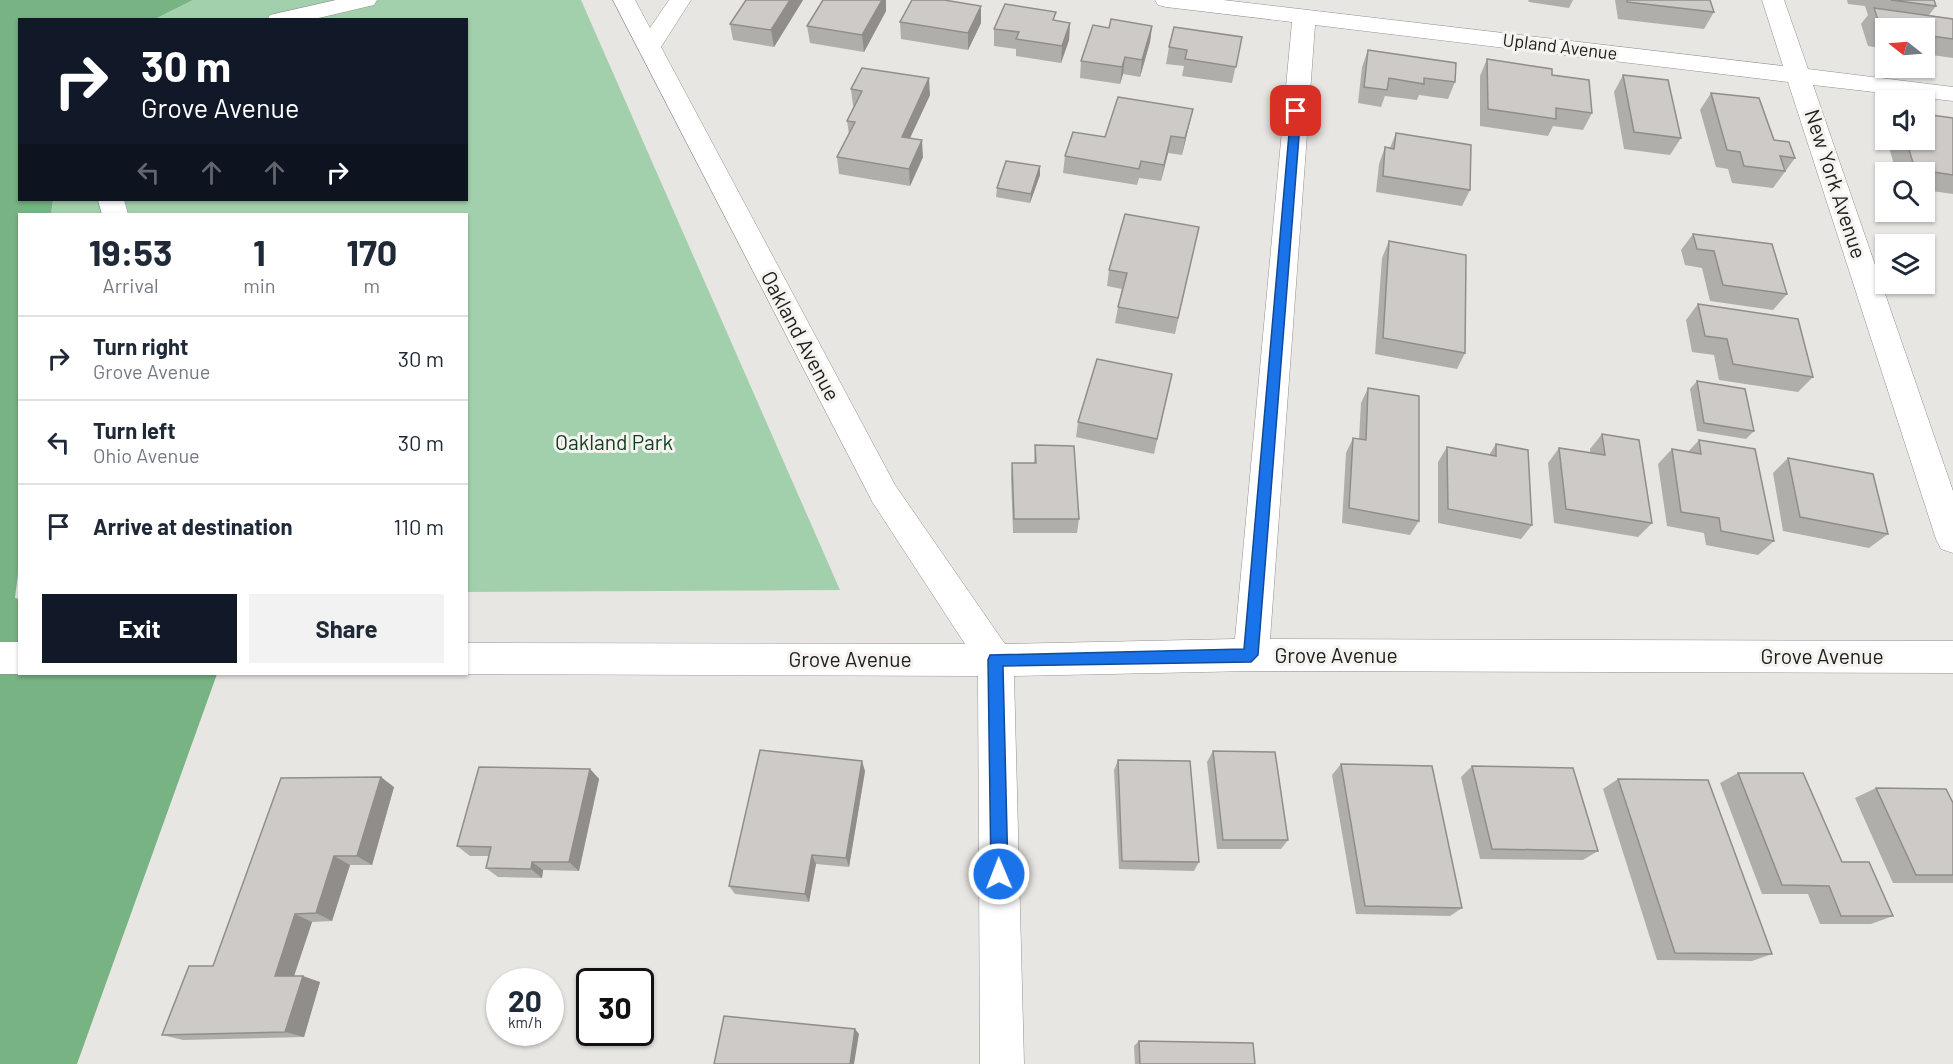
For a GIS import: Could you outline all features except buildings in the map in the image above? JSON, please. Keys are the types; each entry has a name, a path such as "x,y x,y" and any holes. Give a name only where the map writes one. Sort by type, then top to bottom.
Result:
{"street":[{"path":"287,18 366,0"},
{"name":"Oakland Avenue","path":"624,0 884,494 996,660"},
{"path":"648,49 681,0"},
{"name":"Upland Avenue","path":"1166,0 1953,94"},
{"name":"New York Avenue","path":"1773,0 1953,539"},
{"path":"1251,655 1304,16"},
{"name":"Grove Avenue","path":"468,659 996,660 1251,655 1953,657"},
{"path":"0,658 18,658"},
{"path":"996,660 1002,1064"}],"green space":[{"path":"0,0 193,0 157,18 18,18 18,201 53,201 51,213 18,213 18,573 15,598 18,599 18,675 217,675 77,1064 0,1064"},
{"name":"Oakland Park","path":"193,0 581,0 840,590 468,592 468,213 51,213 53,201 468,201 468,18 157,18"}],"route":[{"path":"999,874 996,660 1251,655 1296,111"}]}
